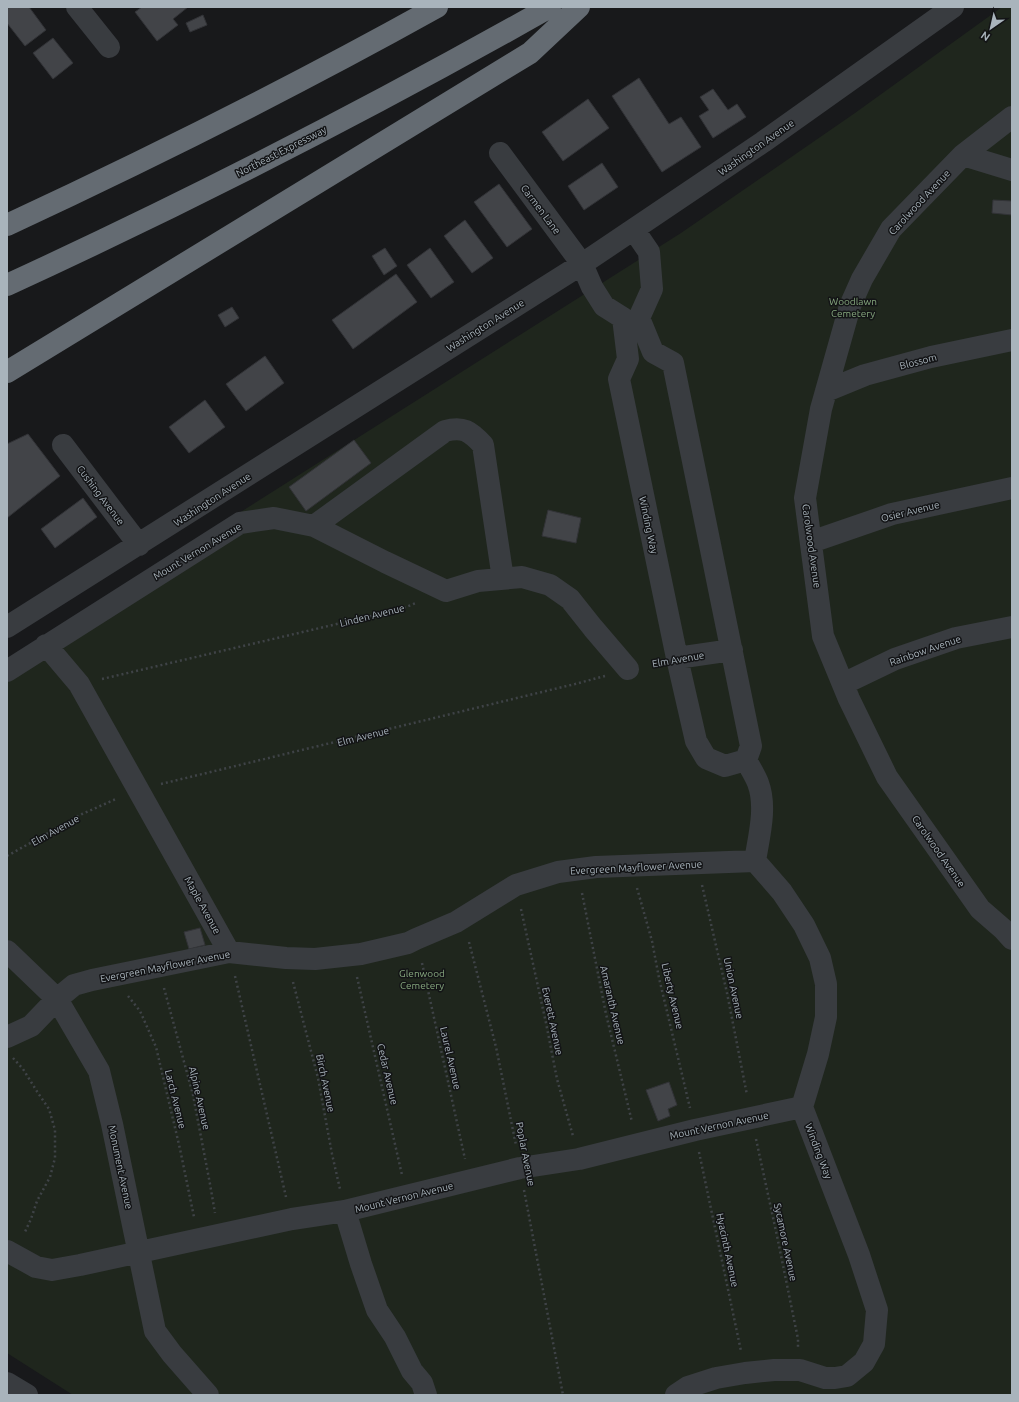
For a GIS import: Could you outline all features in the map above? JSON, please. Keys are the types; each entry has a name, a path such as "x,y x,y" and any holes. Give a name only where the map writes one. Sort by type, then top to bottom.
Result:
{"highway":[{"path":"7,225 250,106 437,7"},
{"name":"Northeast Expressway","path":"7,285 125,229 280,152 434,71 550,7"},
{"path":"7,372 530,53 579,7"}],"street":[{"path":"77,7 108,47"},
{"name":"Washington Avenue","path":"7,627 139,545 634,230 763,142 953,7"},
{"name":"Carolwood Avenue","path":"1012,117 963,155 891,229 862,279 850,306 821,409 805,498 823,636 843,684 888,777 980,909 1012,939"},
{"name":"Carmen Lane","path":"500,154 582,264"},
{"path":"963,155 1012,170"},
{"path":"634,230 649,252 652,289 639,318 653,352 673,363 751,746 746,760 758,782 762,799 761,824 755,861 782,892 804,925 820,958 826,984 826,1017 818,1054 802,1107"},
{"path":"582,264 592,287 604,306 623,318 628,359 653,352"},
{"name":"Blossom","path":"826,391 865,374 931,357 1012,340"},
{"name":"Winding Way","path":"628,359 619,379 677,658 696,741 706,758 725,766 746,760"},
{"path":"314,526 445,431 456,428 467,431 483,445 503,579"},
{"name":"Cushing Avenue","path":"63,445 139,545"},
{"name":"Osier Avenue","path":"811,542 892,514 1012,488"},
{"name":"Mount Vernon Avenue","path":"7,671 240,523 274,518 314,526 385,562 446,590"},
{"path":"446,590 478,581 522,577 550,585 570,599 628,669"},
{"name":"Rainbow Avenue","path":"843,684 895,659 956,638 1012,627"},
{"name":"Maple Avenue","path":"46,645 79,684 229,952"},
{"name":"Elm Avenue","path":"677,658 732,650"},
{"name":"Evergreen Mayflower Avenue","path":"10,1047 56,999 74,985 110,976 229,952 286,958 315,959 353,955 408,943 456,922 516,885 558,872 596,867 755,861"},
{"name":"Monument Avenue","path":"7,951 56,999 99,1070 112,1124 155,1331 172,1354 208,1395"},
{"name":"Winding Way","path":"676,1395 688,1387 716,1378 745,1373 774,1370 800,1370 825,1378 847,1376 864,1362 874,1344 877,1310 859,1255 802,1107"},
{"name":"Mount Vernon Avenue","path":"10,1253 36,1267 52,1270 86,1264 292,1219 345,1211 520,1168 579,1159 695,1130 802,1107"},
{"path":"345,1211 376,1310 395,1336 412,1371 422,1383 426,1395"},
{"path":"7,1382 26,1395"}],"path":[{"name":"Linden Avenue","path":"79,684 401,609 446,590"},
{"name":"Elm Avenue","path":"7,856 82,814 138,789 567,686 628,669"},
{"name":"Union Avenue","path":"696,863 727,993 751,1118"},
{"name":"Liberty Avenue","path":"632,866 652,941 695,1130"},
{"name":"Amaranth Avenue","path":"576,870 606,1014 627,1099 636,1144"},
{"name":"Everett Avenue","path":"516,885 557,1079 579,1159"},
{"name":"Poplar Avenue","path":"463,918 496,1047 563,1395"},
{"name":"Laurel Avenue","path":"416,939 469,1181"},
{"path":"229,952 292,1219"},
{"name":"Cedar Avenue","path":"353,955 399,1166 408,1196"},
{"name":"Birch Avenue","path":"286,958 318,1078 332,1154 345,1211"},
{"name":"Alpine Avenue","path":"157,967 193,1095 210,1184 208,1238"},
{"name":"Larch Avenue","path":"110,976 140,1011 156,1047 180,1149 208,1238"},
{"path":"10,1047 49,1109 55,1130 55,1158 50,1177 37,1201 31,1219 10,1253"},
{"name":"Sycamore Avenue","path":"751,1118 798,1339 800,1370"},
{"name":"Hyacinth Avenue","path":"695,1130 745,1373"}],"green space":[{"name":"Glenwood Cemetery","path":"1002,7 1012,7 1012,1395 73,1395 7,1353 7,660 681,233 855,113"}],"building":[{"path":"7,7 29,7 46,30 25,46 7,23"},
{"path":"142,7 188,7 173,19 178,25 157,41 135,12"},
{"path":"203,15 207,25 190,32 186,23"},
{"path":"53,38 73,63 53,79 33,53"},
{"path":"639,78 669,124 681,117 701,147 662,172 612,96"},
{"path":"713,89 728,110 737,104 746,117 713,138 699,116 709,110 700,97"},
{"path":"588,99 609,128 563,161 542,132"},
{"path":"602,163 618,187 584,210 568,186"},
{"path":"499,184 532,229 507,247 474,202"},
{"path":"993,200 1012,201 1012,215 992,213"},
{"path":"465,220 493,258 472,273 444,236"},
{"path":"385,248 397,266 384,275 372,256"},
{"path":"430,248 454,282 431,298 407,265"},
{"path":"396,274 417,302 353,349 332,320"},
{"path":"232,307 239,318 225,327 218,315"},
{"path":"265,356 284,383 246,411 226,384"},
{"path":"205,400 225,427 189,453 169,427"},
{"path":"28,434 60,476 7,518 7,444"},
{"path":"354,440 371,463 306,511 289,487"},
{"path":"83,498 97,517 55,548 41,529"},
{"path":"548,510 581,518 576,543 542,536"},
{"path":"200,928 205,945 189,949 184,932"},
{"path":"669,1082 677,1105 668,1109 670,1116 658,1121 646,1090"}],"park label":[{"name":"Woodlawn Cemetery","path":"853,306"}]}
